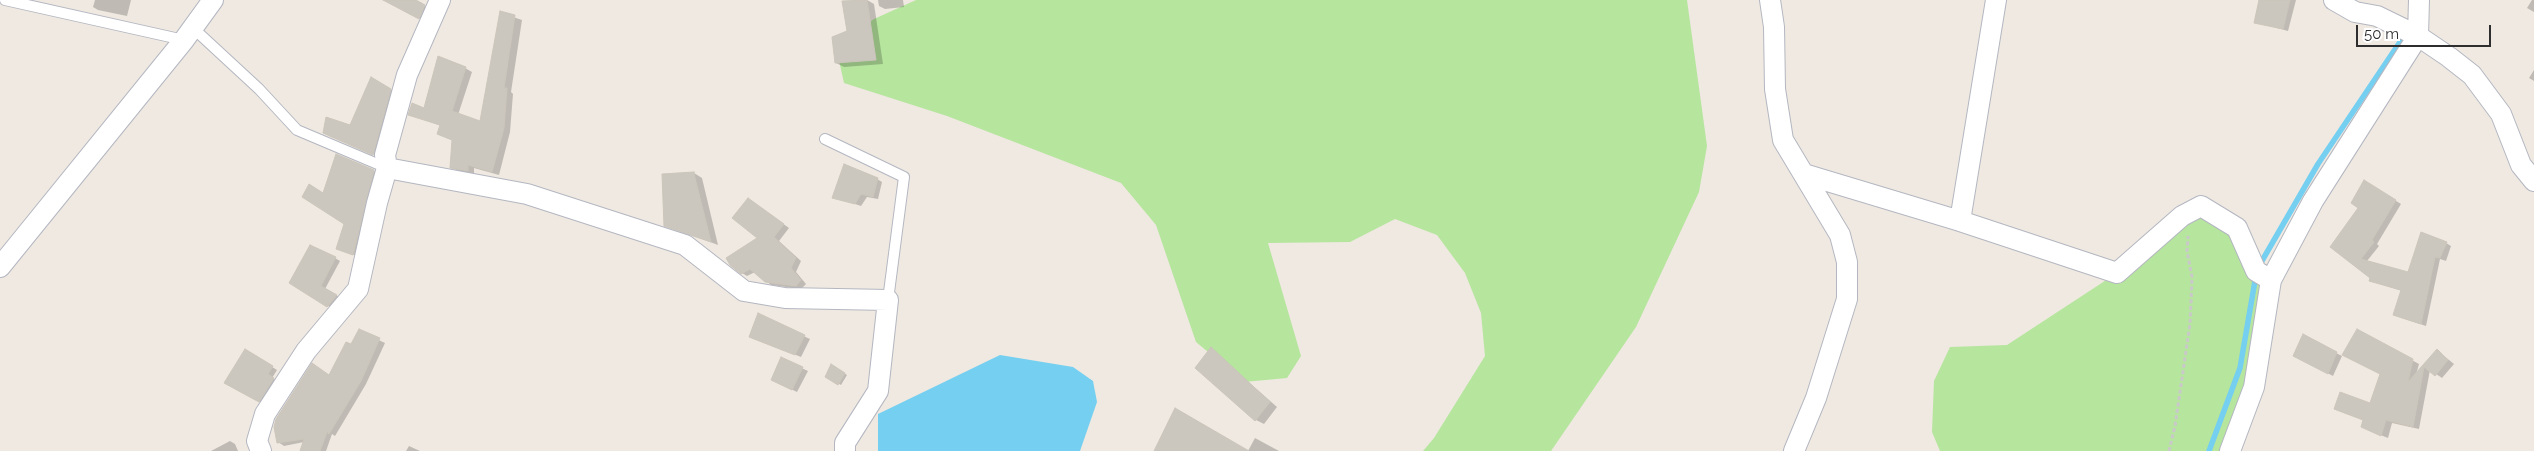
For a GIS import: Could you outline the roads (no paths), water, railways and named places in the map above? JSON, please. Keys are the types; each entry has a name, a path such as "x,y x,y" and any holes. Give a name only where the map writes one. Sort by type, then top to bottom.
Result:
{"street":[{"path":"0,267 189,34 213,0"},
{"path":"261,451 257,441 265,414 306,351 358,289 376,203 387,168 385,155 407,75 440,0"},
{"path":"1770,0 1774,27 1775,89 1783,140 1840,235 1847,262 1847,300 1816,398 1794,451"},
{"path":"1960,220 1996,0"},
{"path":"2334,0 2355,12 2377,16 2418,36 2472,75 2501,114 2521,165 2534,181"},
{"path":"2230,451 2254,387 2272,280 2313,200 2418,36 2419,0"},
{"path":"387,168 528,194 685,244 744,292 785,298 888,300 878,391 845,443 845,451"},
{"path":"1804,174 1960,220 2117,273 2182,216 2201,206 2237,228 2256,271 2272,280"}],"lane":[{"path":"5,0 189,34 259,88 297,130 387,168"},
{"path":"825,139 904,177 888,300"}],"water":[{"path":"1000,355 1073,367 1093,381 1097,402 1080,451 878,451 878,414"}],"waterway":[{"path":"2259,266 2318,164 2406,33"},
{"path":"2209,451 2240,368 2256,275"}]}
